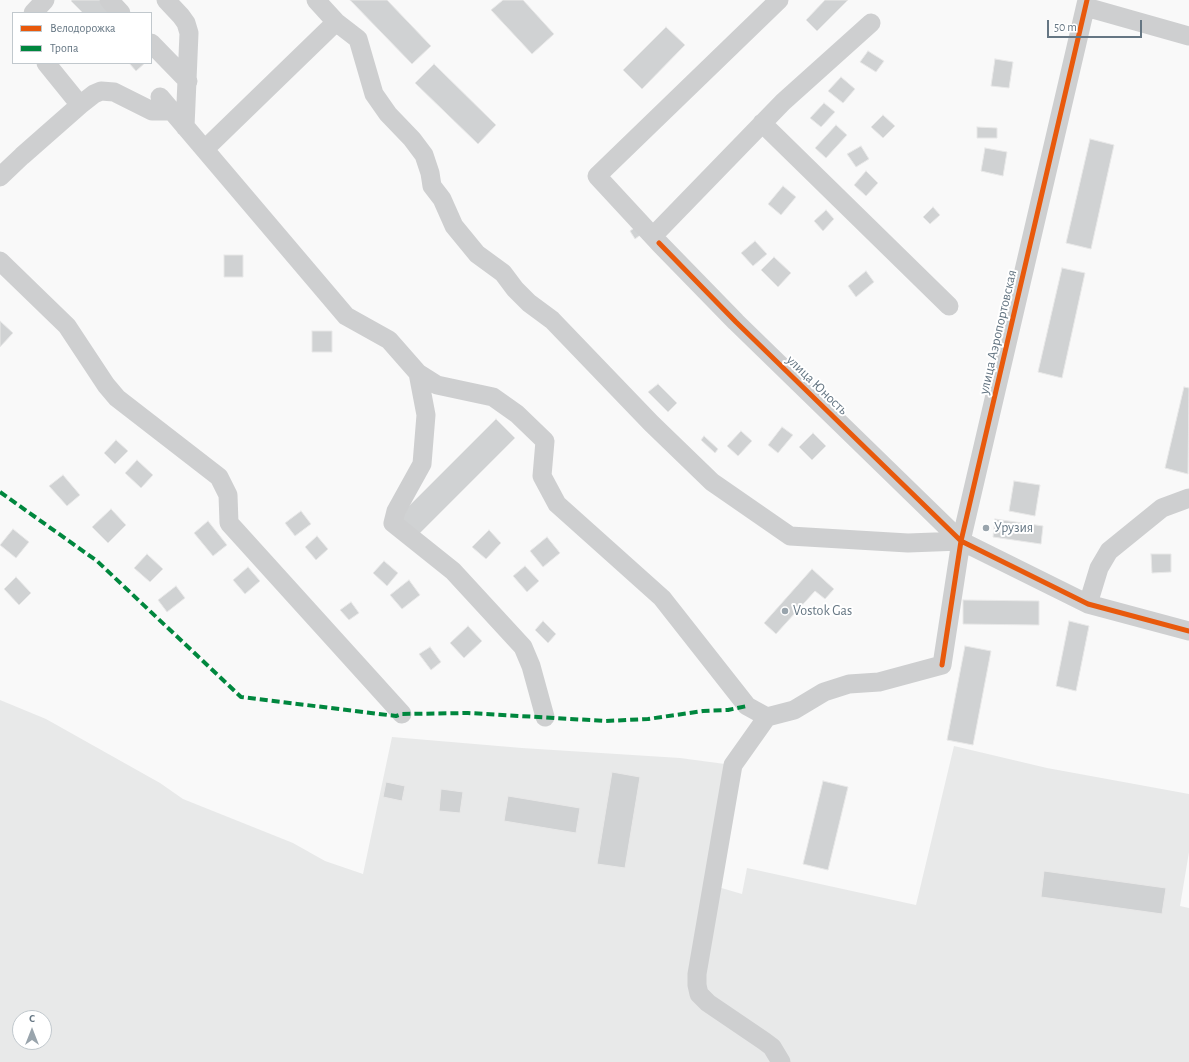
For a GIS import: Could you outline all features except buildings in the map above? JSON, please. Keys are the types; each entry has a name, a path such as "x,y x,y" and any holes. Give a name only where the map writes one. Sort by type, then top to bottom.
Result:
{"street":[{"path":"34,12 46,0"},
{"path":"109,0 120,12"},
{"path":"166,0 183,20 189,33 185,127"},
{"path":"316,0 336,22 358,39 374,94 388,114 412,139 424,155 430,173 432,186 442,199 454,226 477,254 503,273 515,289 552,320 651,423 712,482 790,536 908,543 961,541 1088,604 1189,631"},
{"name":"улица Юность","path":"779,0 597,176 656,240 736,322 961,541"},
{"path":"1086,4 1189,36"},
{"name":"улица Аэропортовская","path":"767,717 794,710 824,692 849,684 879,682 942,665 961,541 1086,4"},
{"path":"204,149 336,22"},
{"path":"656,240 762,123 783,102 871,23"},
{"path":"152,44 188,81"},
{"path":"47,64 80,105"},
{"path":"0,177 94,94 101,91 114,92 152,111 165,104 346,316 389,340 418,373 437,386 493,397 517,414 545,441 542,476 557,504 662,598 747,706 767,717 733,766 697,974 697,985 699,994 708,1003 772,1047 781,1062"},
{"path":"762,123 948,306"},
{"path":"0,261 67,326 106,385 117,398 219,477 228,495 229,523 402,714"},
{"path":"418,373 426,415 422,464 396,511 393,524 453,571 523,647 531,666 545,718"},
{"path":"1088,604 1099,568 1109,551 1162,508 1189,498"}],"shaded area":[{"path":"0,700 46,719 160,783 183,799 293,843 325,861 363,874 392,737 522,748 680,758 725,764 718,887 742,894 747,868 916,905 954,746 1047,768 1189,794 1189,852 1180,906 1189,908 1189,1062 0,1062"}],"marked path":[{"path":"0,492 97,561 241,697 396,716 402,714 468,713 606,721 648,719 703,711 728,710 747,706"}],"cycle path":[{"path":"942,665 961,541 1087,0"},
{"path":"659,243 736,322 961,541 1088,604 1189,631"}],"place":[{"name":"Урузия","path":"986,528"},
{"name":"Vostok Gas","path":"785,611"}]}
